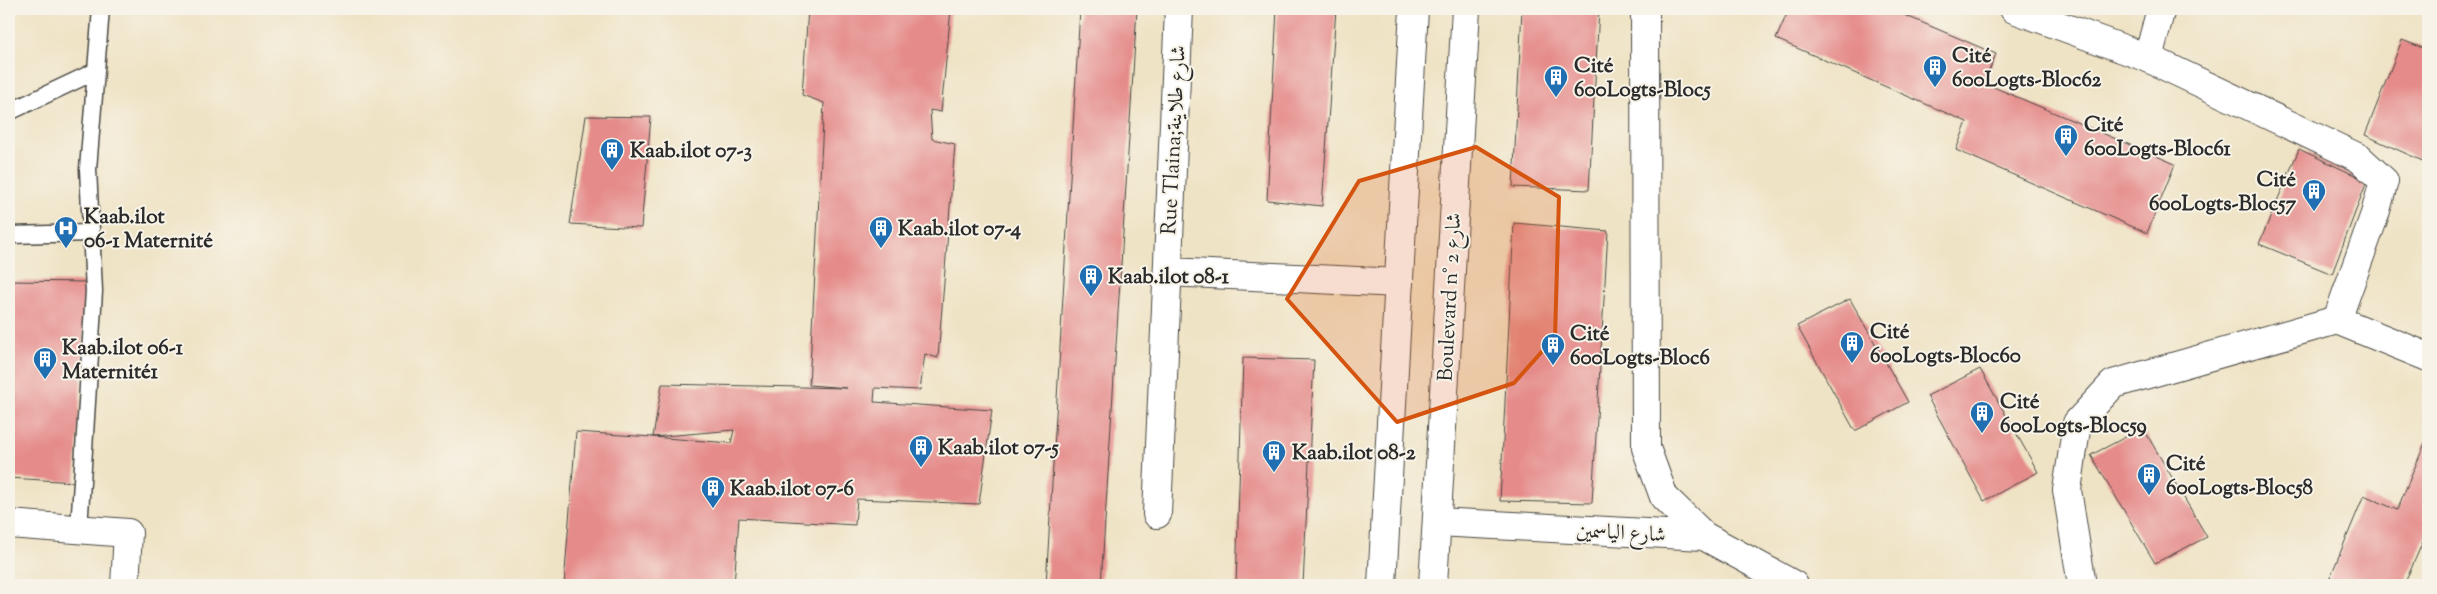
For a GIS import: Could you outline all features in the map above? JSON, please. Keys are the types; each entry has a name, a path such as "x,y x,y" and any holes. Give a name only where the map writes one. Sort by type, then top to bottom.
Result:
{"street":[{"name":"Rue Tlaina;شارع طلاينة","path":"1157,514 1179,9"},
{"path":"1382,585 1414,9"},
{"name":"Boulevard n° شارع 2","path":"1433,585 1466,9"},
{"path":"1646,9 1646,448 1664,496 1704,536"},
{"path":"2014,9 2148,58 2359,158 2384,181 2375,214 2337,320"},
{"path":"2148,58 2161,9"},
{"path":"1168,272 1399,283"},
{"path":"2082,585 2067,490 2068,480 2077,423 2112,384 2337,320 2428,356"},
{"name":"شارع الياسمين","path":"1437,522 1704,536 1794,585"},
{"path":"9,524 128,533 124,585"}],"lane":[{"path":"78,530 94,291 88,169 101,9"},
{"path":"9,112 96,71"},
{"path":"9,235 91,233"}],"highlighted area":[{"path":"1476,147 1559,197 1555,337 1514,383 1397,422 1287,299 1359,181"}],"building":[{"path":"808,9 951,9 941,112 930,110 932,139 955,144 938,358 925,354 920,390 875,388 874,402 992,410 979,504 857,499 855,525 739,518 734,585 564,585 576,432 731,443 734,430 653,437 662,384 847,388 809,385 824,103 802,95"},
{"name":"Kaab.ilot 08-1","path":"1080,9 1137,9 1101,585 1046,585"},
{"path":"1277,9 1336,9 1322,206 1267,200"},
{"name":"Cité 600Logts-Bloc5","path":"1522,9 1599,9 1589,190 1513,187"},
{"path":"1789,9 1890,9 1996,54 1984,83 2175,164 2147,233 1956,150 1967,122 1776,39"},
{"path":"2402,40 2428,50 2427,163 2365,135"},
{"name":"Kaab.ilot 07-3","path":"586,116 651,117 641,228 570,224"},
{"name":"Cité 600Logts-Bloc57","path":"2299,149 2367,181 2332,274 2259,244"},
{"name":"Cité 600Logts-Bloc6","path":"1514,223 1608,231 1592,503 1500,501"},
{"name":"Kaab.ilot 06-1 Maternité1","path":"9,281 87,282 75,482 9,478"},
{"name":"Cité 600Logts-Bloc60","path":"1850,299 1908,402 1855,431 1797,326"},
{"name":"Kaab.ilot 08-2","path":"1243,358 1314,360 1303,585 1236,585"},
{"name":"Cité 600Logts-Bloc59","path":"1980,369 2038,472 1984,501 1927,396"},
{"name":"Cité 600Logts-Bloc58","path":"2143,428 2207,537 2155,563 2091,455"},
{"path":"2428,436 2428,530 2404,585 2327,585 2364,495 2397,510"}],"place":[{"name":"Cité 600Logts-Bloc62","path":"1935,88"},
{"name":"Cité 600Logts-Bloc5","path":"1556,98"},
{"name":"Cité 600Logts-Bloc61","path":"2066,157"},
{"name":"Kaab.ilot 07-3","path":"612,171"},
{"name":"Cité 600Logts-Bloc57","path":"2314,212"},
{"name":"Kaab.ilot 06-1 Maternité","path":"66,249"},
{"name":"Kaab.ilot 07-4","path":"881,249"},
{"name":"Kaab.ilot 08-1","path":"1091,297"},
{"name":"Cité 600Logts-Bloc60","path":"1852,364"},
{"name":"Cité 600Logts-Bloc6","path":"1553,366"},
{"name":"Kaab.ilot 06-1 Maternité1","path":"45,380"},
{"name":"Cité 600Logts-Bloc59","path":"1982,434"},
{"name":"Kaab.ilot 07-5","path":"921,468"},
{"name":"Kaab.ilot 08-2","path":"1274,473"},
{"name":"Cité 600Logts-Bloc58","path":"2149,496"},
{"name":"Kaab.ilot 07-6","path":"713,509"}]}
